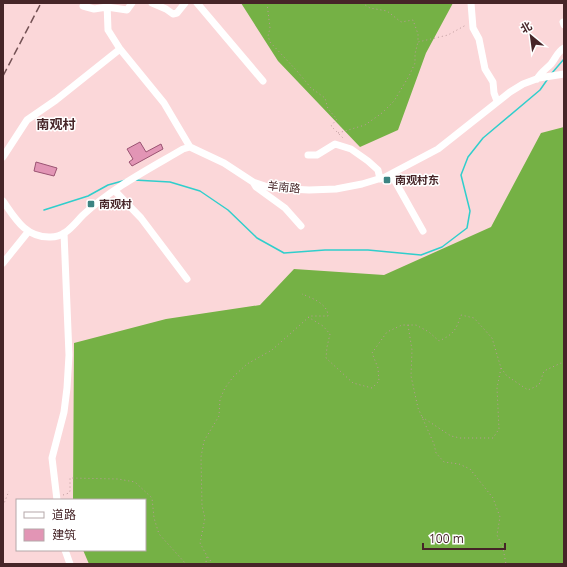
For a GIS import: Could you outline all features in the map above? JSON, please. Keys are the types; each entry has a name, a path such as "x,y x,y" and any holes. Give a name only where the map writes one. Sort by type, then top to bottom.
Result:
{"street":[{"path":"83,6 94,9 107,5 127,10 132,3"},
{"path":"152,3 163,7 173,14 177,13 184,3"},
{"path":"197,3 263,81"},
{"path":"471,3 473,28 479,39 485,69 493,82 494,93 497,101"},
{"path":"3,202 18,223 28,232 50,238 60,236 93,207 115,191 182,149 190,147 164,103 120,49 108,30 107,5"},
{"path":"538,78 541,72 551,64 559,50 564,48"},
{"path":"3,157 27,120 56,100 120,49"},
{"name":"羊南路","path":"190,147 224,163 253,182 271,188 309,190 336,189 362,184 391,174 438,149 497,101 523,84 538,78 564,74"},
{"path":"308,155 317,155 335,144 351,149 378,170 380,179"},
{"path":"391,174 423,231"},
{"path":"253,182 256,187 284,208 301,226"},
{"path":"115,191 141,218 187,279"},
{"path":"3,263 28,232"},
{"path":"57,498 52,458 64,412 69,355 64,233"},
{"path":"65,551 70,564"}],"path":[{"path":"267,3 270,28 268,36 270,42 311,88 325,98 328,109 338,119 331,126 344,140"},
{"path":"338,133 365,125 382,113 394,101 415,63 418,34 413,20 401,22 387,11 370,8 362,3"},
{"path":"418,42 448,35 472,21"},
{"path":"213,564 200,543 205,518 202,506 201,457 204,441 219,416 220,399 225,388 233,377 247,364 272,350 310,316 328,316 328,312 324,305 302,294"},
{"path":"308,318 322,326 330,334 326,358 353,382 372,388 379,381 378,368 372,353 387,332 402,326 416,326 429,332 439,341 456,329 461,315 474,318 492,338 502,368 507,376 528,390 539,385 544,371 561,363 564,364"},
{"path":"408,325 412,350 411,376 418,408 434,444 436,454 444,462 459,464 470,469 493,498 500,517 497,535 503,548 506,564"},
{"path":"422,416 451,436 460,438 493,438 499,429 496,388 502,368"},
{"path":"57,498 69,493 70,478 135,482 152,498 154,518 160,534 186,564"},
{"path":"3,506 9,491"},
{"path":"207,556 206,562 208,564"}],"green space":[{"path":"241,3 453,3 426,53 398,130 360,147 278,61"},
{"path":"564,127 564,564 89,564 83,551 146,551 146,499 73,499 74,343 166,319 260,305 294,269 384,275 491,227 541,133"}],"building":[{"path":"140,142 146,152 161,144 163,149 132,166 129,162 133,159 127,149"},
{"path":"36,162 57,168 54,176 34,171"}],"waterway":[{"path":"552,73 564,59"},
{"path":"134,180 170,182 200,191 228,210 257,238 284,253 325,250 368,250 421,255 442,247 467,228 470,211 461,175 468,157 483,138 540,90 547,80"},
{"path":"44,210 88,196 108,185 126,180"}],"railway":[{"path":"3,76 41,3"}],"place":[{"name":"南观村东","path":"387,180"},
{"name":"南观村","path":"91,204"}],"district":[{"name":"南观村","path":"56,124"}]}
